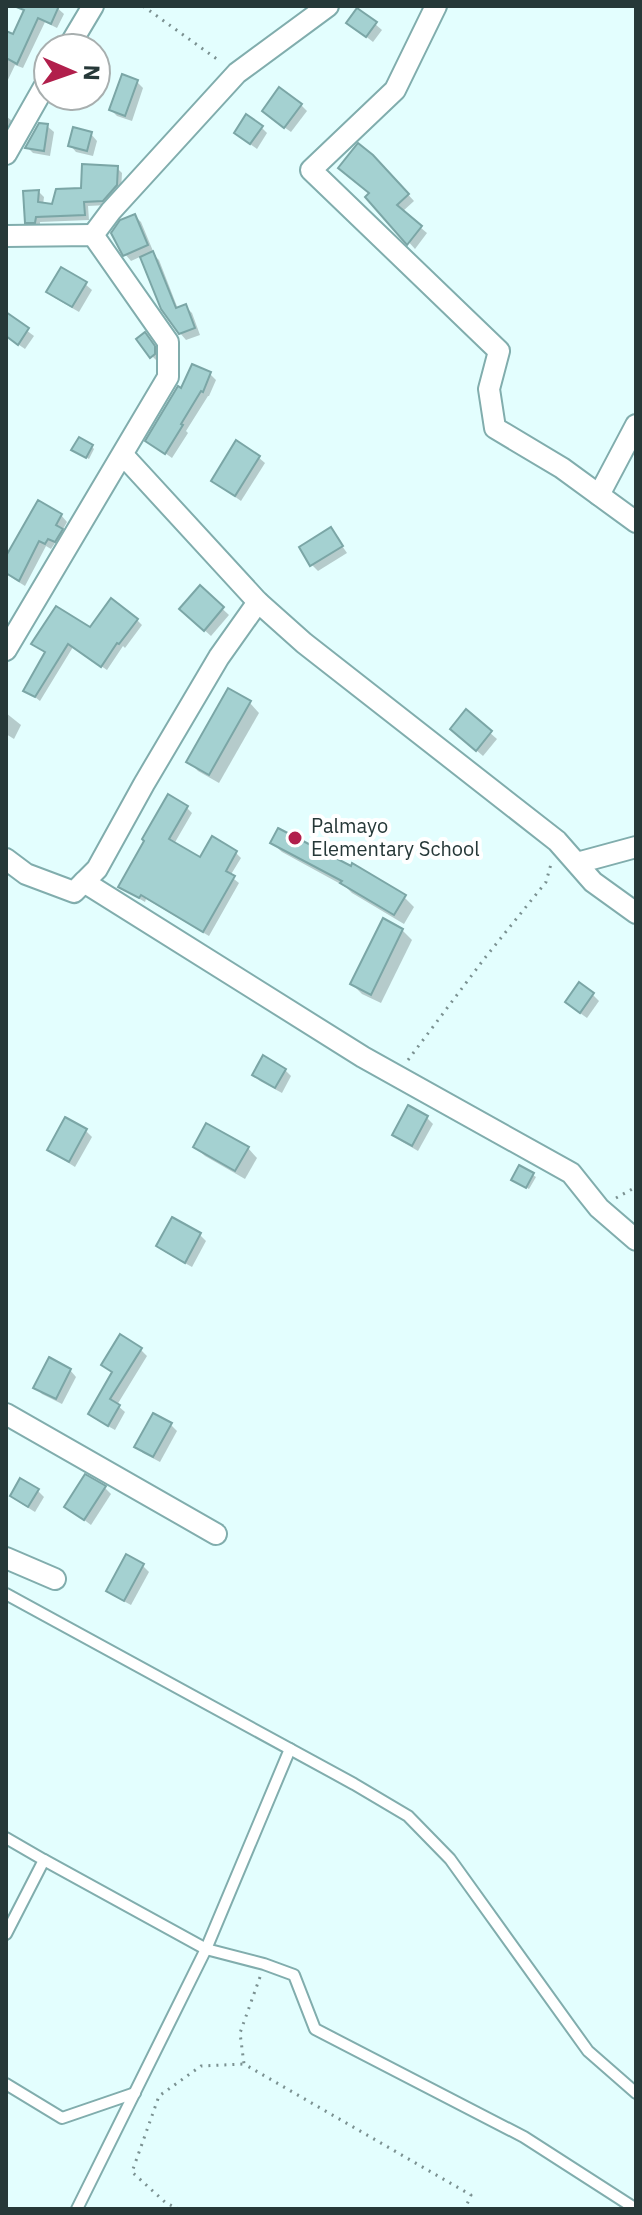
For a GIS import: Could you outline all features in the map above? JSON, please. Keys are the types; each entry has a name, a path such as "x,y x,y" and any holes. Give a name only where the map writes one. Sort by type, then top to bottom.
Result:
{"street":[{"path":"78,32 93,6"},
{"path":"93,235 111,211 237,73 328,6"},
{"path":"436,6 395,90 311,170 499,351 489,389 495,428 562,468 636,522"},
{"path":"6,154 32,108"},
{"path":"6,236 93,235"},
{"path":"6,650 168,377 168,342 93,235"},
{"path":"599,495 636,425"},
{"path":"123,455 258,602 304,643 557,841 593,882 636,913"},
{"path":"6,859 26,874 74,892 97,869 219,657 258,602"},
{"path":"577,863 636,847"},
{"path":"84,882 363,1057 571,1173 599,1208 636,1240"},
{"path":"6,1414 216,1534"},
{"path":"6,1558 55,1579"}],"lane":[{"path":"6,1594 408,1816 450,1859 588,2051 636,2093"},
{"path":"77,2209 206,1949 290,1749"},
{"path":"6,1838 206,1949 294,1975 315,2029 524,2137 636,2209"},
{"path":"6,1934 44,1860"},
{"path":"6,2084 62,2118 135,2093"}],"path":[{"path":"143,6 237,73"},
{"path":"397,1076 546,882 557,841"},
{"path":"244,2064 240,2033 264,1964"},
{"path":"179,2209 166,2203 132,2172 159,2096 201,2066 244,2064 471,2195 465,2209"}],"building":[{"path":"14,6 59,6 51,24 38,18 17,64 6,58 6,31 13,34 24,10"},
{"path":"357,8 377,22 366,37 346,23"},
{"path":"122,74 138,80 125,116 112,111 112,102"},
{"path":"279,87 302,104 284,128 262,111"},
{"path":"246,114 263,126 250,144 234,133"},
{"path":"39,123 48,124 44,151 25,148"},
{"path":"73,127 92,132 87,151 68,146"},
{"path":"358,143 409,194 397,205 422,226 407,245 365,197 369,193 338,168"},
{"path":"82,164 118,166 117,185 103,201 84,202 85,215 36,217 35,223 25,223 23,191 39,190 38,202 52,204 56,189 81,188"},
{"path":"135,214 148,245 123,256 111,233 120,220"},
{"path":"153,251 176,308 186,304 195,328 179,334 161,309 140,257"},
{"path":"61,267 87,282 72,307 46,292"},
{"path":"6,312 29,328 18,345 6,336"},
{"path":"145,332 155,346 155,354 150,358 136,339"},
{"path":"192,364 211,372 203,392 165,454 145,441 178,386 181,388"},
{"path":"79,437 93,445 86,458 71,450"},
{"path":"236,440 260,456 235,496 211,481"},
{"path":"38,500 62,514 56,525 63,529 55,542 48,539 45,544 39,541 19,581 6,573 6,556"},
{"path":"331,527 343,546 310,566 299,547"},
{"path":"200,585 224,607 204,631 179,609"},
{"path":"111,598 138,619 101,667 68,644 35,697 23,691 45,652 31,644 56,606 90,627"},
{"path":"228,688 251,701 209,775 186,762"},
{"path":"466,709 492,731 476,751 450,729"},
{"path":"168,794 188,806 169,839 200,857 212,836 237,851 226,871 235,876 203,932 141,895 139,898 118,887"},
{"path":"278,828 351,866 352,863 406,895 394,915 340,883 342,881 270,843"},
{"path":"383,918 403,929 371,995 350,984"},
{"path":"579,982 594,993 580,1013 565,1002"},
{"path":"263,1055 286,1069 275,1088 252,1075"},
{"path":"408,1105 428,1116 412,1146 392,1135"},
{"path":"65,1117 87,1129 69,1162 47,1150"},
{"path":"206,1123 249,1147 235,1171 193,1147"},
{"path":"519,1165 534,1173 526,1188 511,1180"},
{"path":"172,1217 201,1233 185,1263 156,1246"},
{"path":"120,1334 142,1348 110,1399 120,1405 108,1426 88,1414 112,1372 101,1365"},
{"path":"49,1357 71,1369 56,1399 33,1388"},
{"path":"153,1413 172,1423 153,1457 134,1447"},
{"path":"85,1474 106,1486 84,1520 64,1507"},
{"path":"20,1478 39,1489 28,1507 10,1496"},
{"path":"126,1554 144,1564 124,1601 106,1591"}],"place":[{"name":"Palmayo Elementary School","path":"295,838"}]}
